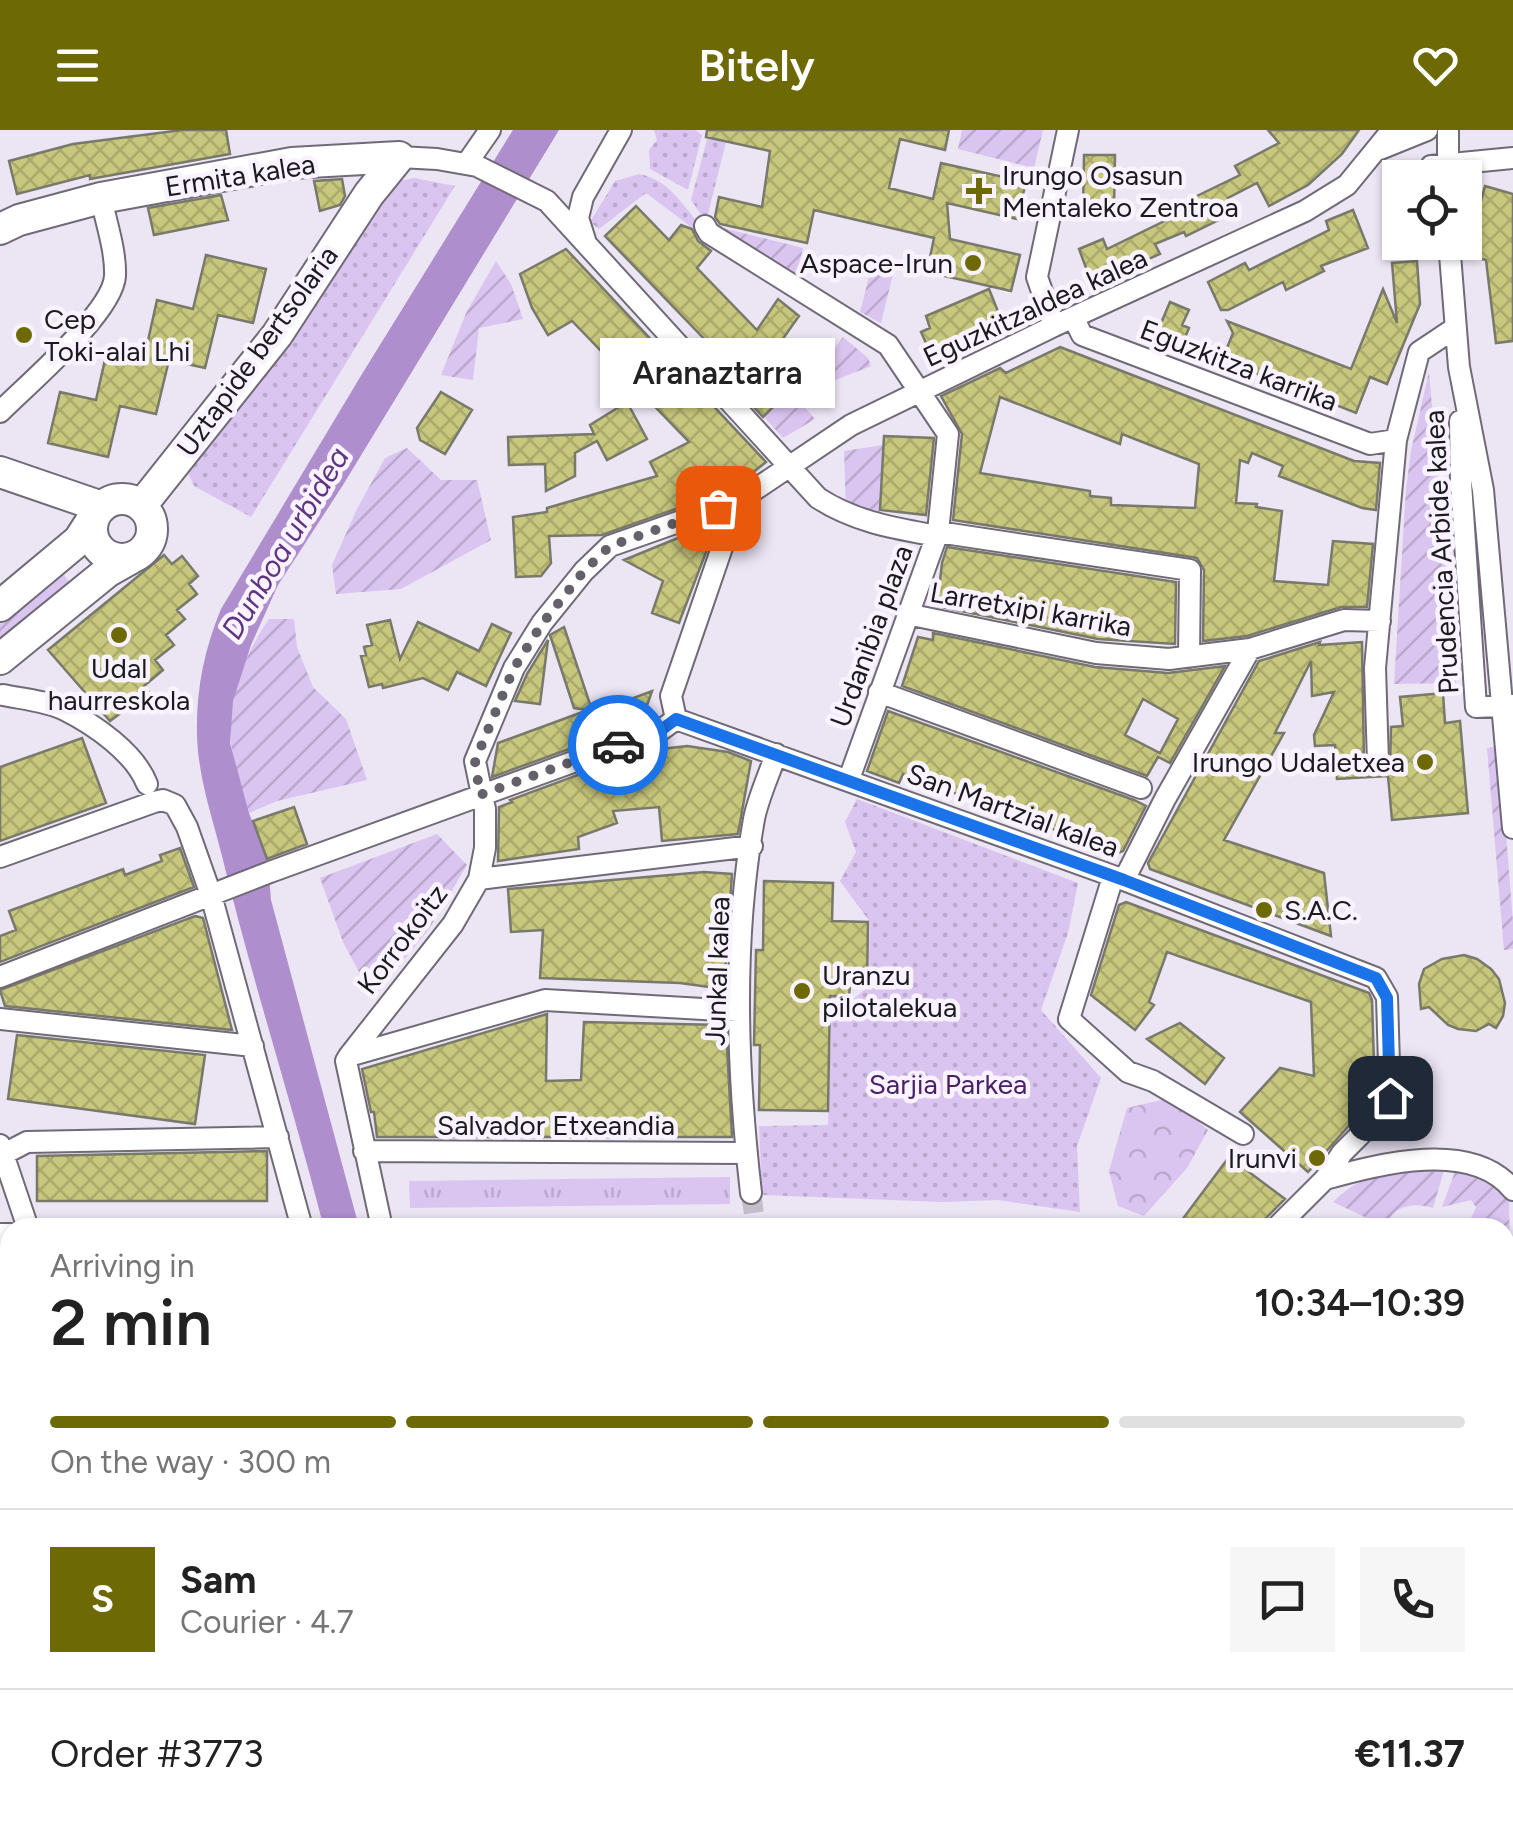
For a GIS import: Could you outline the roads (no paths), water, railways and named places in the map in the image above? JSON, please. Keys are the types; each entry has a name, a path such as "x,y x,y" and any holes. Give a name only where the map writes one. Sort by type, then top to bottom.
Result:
{"street":[{"path":"475,166 490,130"},
{"path":"585,240 578,218 582,197 621,130"},
{"path":"1064,322 1037,277 1068,130"},
{"name":"Eguzkitzaldea kalea","path":"789,467 913,384 1064,322 1305,212 1347,185 1392,130"},
{"path":"1427,130 1437,160"},
{"name":"Eguzkitzaldea kalea","path":"1378,150 1427,130"},
{"path":"1443,160 1448,130"},
{"name":"Ermita kalea","path":"0,229 19,220 101,198 292,163 400,156 475,166"},
{"name":"Uztapide bertsolaria","path":"141,506 277,335 369,194 400,156"},
{"path":"1482,164 1513,158"},
{"path":"354,160 369,194"},
{"name":"Urdanibia plaza","path":"475,166 539,197 585,240 818,498 842,514 878,525 937,534 849,779"},
{"path":"539,197 582,197"},
{"path":"0,412 112,295 116,273 101,198"},
{"path":"705,226 709,234 888,345 913,384 930,374"},
{"name":"Prudencia Arbide kalea","path":"1450,260 1476,707 1508,705 1512,817"},
{"name":"Eguzkitza karrika","path":"1064,322 1082,335 1370,444 1396,440"},
{"path":"1378,762 1375,668 1396,440 1419,352 1455,328"},
{"name":"Eguzkitzaldea kalea","path":"913,384 948,434 937,534"},
{"path":"676,719 671,696 738,501 789,467"},
{"path":"0,472 97,512"},
{"path":"0,606 79,540 97,512 121,499 148,512 152,530 146,548 108,572 0,660"},
{"name":"Korrokoitz","path":"349,1056 453,924 479,880 485,848 484,809 475,761 514,668 542,624 584,571 610,546 738,501"},
{"path":"97,512 92,537 96,546 111,558 130,559"},
{"path":"937,534 1190,570 1188,657"},
{"name":"Larretxipi karrika","path":"906,614 1096,653 1169,659 1250,649 1344,620 1380,621"},
{"path":"1243,1134 1154,1081 1128,1072 1069,1020 1118,878 1250,649"},
{"path":"879,692 1140,788"},
{"path":"1,694 63,709 112,742 142,771 147,784"},
{"path":"676,719 776,754"},
{"path":"0,978 270,872 661,730 676,719"},
{"name":"San Martzial kalea","path":"776,754 1118,878 1376,978 1387,998 1390,1098 1383,1112 1342,1153 1324,1179"},
{"name":"Junkal kalea","path":"751,1194 738,1011 741,935 754,817 776,754"},
{"path":"0,857 163,800 175,806 218,892 252,1046 299,1218"},
{"path":"479,880 752,846"},
{"path":"380,1218 346,1061 349,1056 545,1000 738,1011"},
{"path":"0,1019 252,1046"},
{"path":"25,1218 2,1149 27,1142 278,1137"},
{"name":"Salvador Etxeandia","path":"364,1150 747,1153"},
{"path":"1285,1218 1324,1179 1385,1165 1453,1160 1480,1164 1493,1170 1513,1190"}],"water":[{"name":"Dunboa urbidea","path":"513,130 559,130 278,585 251,645 233,701 230,743 249,813 268,862 271,900 357,1218 321,1218 204,786 198,752 198,702 202,670 221,609"}],"tunnel":[{"path":"751,1193 755,1218"}],"place":[{"name":"Irungo Osasun Mentaleko Zentroa","path":"979,191"},
{"name":"Aspace-Irun","path":"973,263"},
{"name":"Cep Toki-alai Lhi","path":"24,335"},
{"name":"Aranaztarra","path":"718,508"},
{"name":"Udal haurreskola","path":"119,635"},
{"name":"Irungo Udaletxea","path":"1425,762"},
{"name":"S.A.C.","path":"1264,910"},
{"name":"Uranzu pilotalekua","path":"802,991"},
{"name":"Irunvi","path":"1317,1158"}],"park label":[{"name":"Sarjia Parkea","path":"948,1084"}]}
